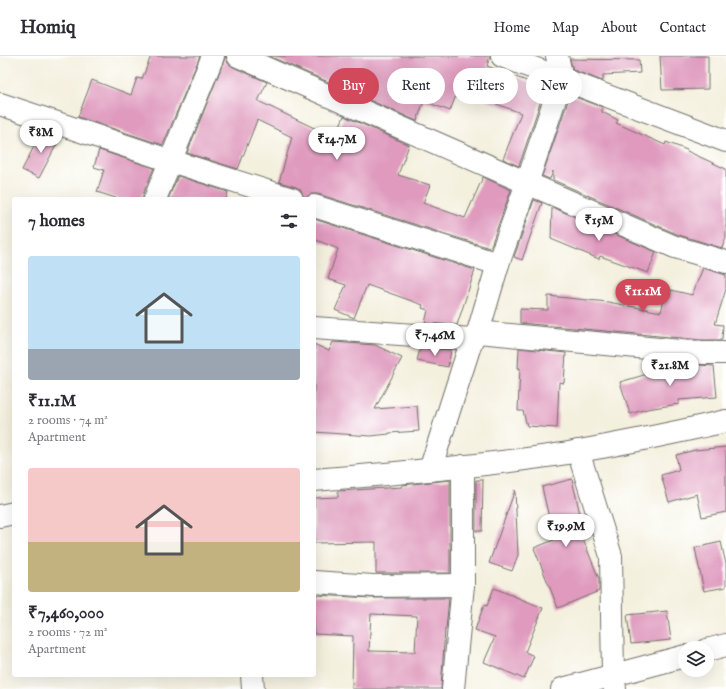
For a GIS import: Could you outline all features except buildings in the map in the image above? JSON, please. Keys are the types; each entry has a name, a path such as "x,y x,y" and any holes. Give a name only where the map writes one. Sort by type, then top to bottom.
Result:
{"street":[{"path":"156,197 213,56"},
{"path":"238,56 675,247 726,262"},
{"path":"502,56 535,68"},
{"path":"557,56 560,68"},
{"path":"582,86 726,141"},
{"path":"0,104 171,161 286,197"},
{"path":"430,470 498,264 553,104"},
{"path":"316,207 498,264"},
{"path":"316,328 475,336 701,353 726,353"},
{"path":"316,480 430,470 578,451 658,437 726,422"},
{"path":"578,451 611,556 614,682"},
{"path":"453,689 464,585 463,466"},
{"path":"0,516 12,513"},
{"path":"316,582 373,586 464,585"},
{"path":"714,648 726,645"},
{"path":"562,689 614,682 678,659"},
{"path":"252,677 254,689"}]}
